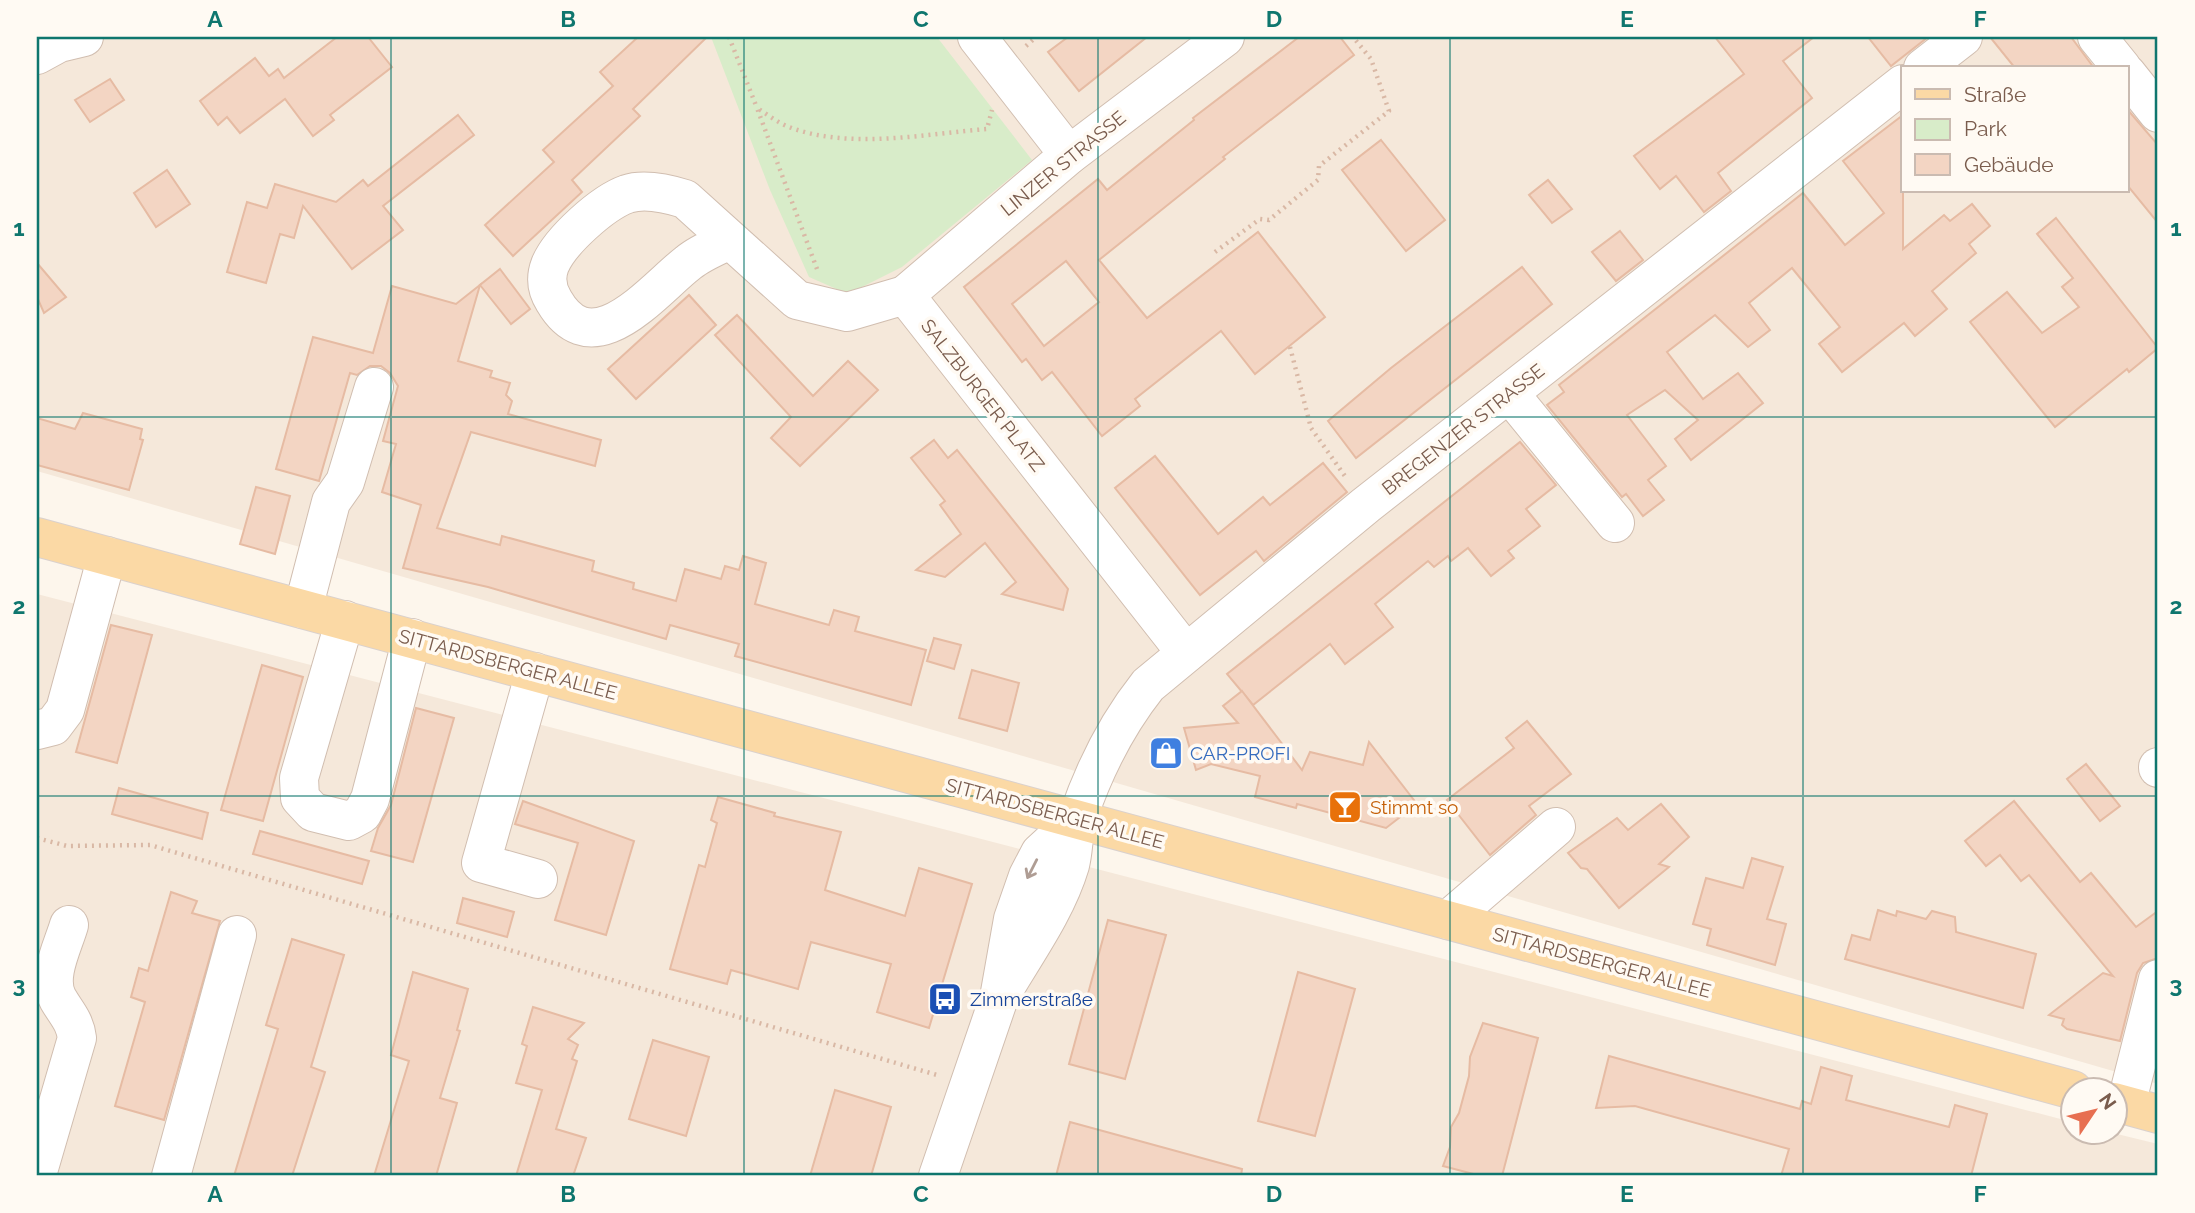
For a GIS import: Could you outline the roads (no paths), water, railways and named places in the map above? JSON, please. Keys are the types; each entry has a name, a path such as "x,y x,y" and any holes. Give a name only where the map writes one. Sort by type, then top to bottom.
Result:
{"main road":[{"name":"SITTARDSBERGER ALLEE","path":"37,537 2058,1086"}],"street":[{"path":"37,55 59,43 84,37"},
{"path":"977,37 1069,155"},
{"name":"LINZER STRASSE","path":"905,295 1069,155 1225,37"},
{"path":"1926,66 1963,37"},
{"path":"2096,37 2120,66"},
{"path":"2128,75 2158,113"},
{"name":"BREGENZER STRASSE","path":"1077,819 1123,718 1148,685 1366,505 1901,87"},
{"path":"730,240 797,300 847,312 905,295"},
{"name":"SALZBURGER PLATZ","path":"905,295 1186,653"},
{"path":"303,609 331,502 345,482 374,387"},
{"path":"1509,393 1615,523"},
{"path":"37,730 53,726 65,710 107,556"},
{"path":"345,620 299,778 300,798 313,812 349,821 362,814 370,799 412,638"},
{"path":"536,672 481,863 538,879"},
{"path":"938,1176 999,998 1013,919 1028,876 1040,853 1077,819"},
{"path":"1448,920 1556,827"},
{"path":"37,1175 77,1038 72,1018 57,998 53,986 69,925"},
{"path":"170,1176 237,935"},
{"path":"2133,1107 2158,979"}],"place":[{"name":"CAR-PROFI","path":"1166,753"},
{"name":"Stimmt so","path":"1345,807"},
{"name":"Zimmerstraße","path":"945,999"}]}
